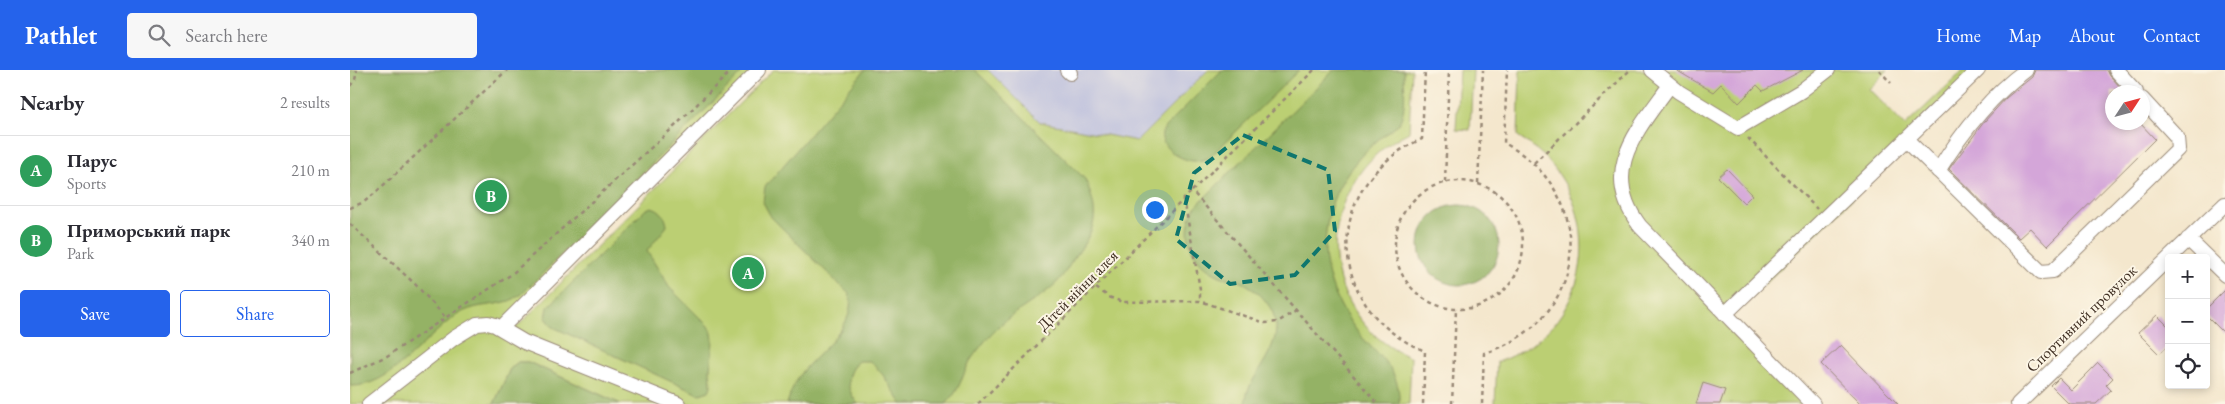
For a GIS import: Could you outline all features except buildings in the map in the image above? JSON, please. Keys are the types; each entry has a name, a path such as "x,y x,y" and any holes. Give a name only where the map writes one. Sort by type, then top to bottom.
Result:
{"street":[{"path":"501,328 759,70"},
{"path":"1652,70 1670,85 1738,128 1801,91 1828,70"},
{"path":"1725,314 1978,70"},
{"path":"1938,171 1967,128 1985,107 2026,70"},
{"path":"2116,70 2130,85"},
{"path":"1670,85 1628,145 1622,166 1624,198 1640,226 1813,404"},
{"path":"1906,139 2041,272 2052,271 2178,149 2176,137 2150,108"},
{"name":"Спортивний провулок","path":"2173,254 2225,204"},
{"path":"2188,239 2225,276"},
{"name":"Спортивний провулок","path":"2018,404 2165,262"},
{"path":"369,404 454,338 472,326 488,323 501,328 524,342 678,404"}],"path":[{"path":"350,86 355,80 358,70"},
{"path":"350,208 364,202 375,193 507,70"},
{"path":"350,373 387,356 512,274 675,126 732,70"},
{"name":"Дітей війни алея","path":"978,404 1314,70"},
{"path":"1423,404 1425,351 1410,345 1391,333 1365,304 1352,276 1347,246 1351,215 1360,194 1372,174 1395,153 1422,139 1425,70"},
{"path":"1445,182 1449,70"},
{"path":"1478,184 1483,70"},
{"path":"1482,404 1484,353 1513,342 1537,324 1556,300 1567,271 1570,240 1564,210 1551,182 1534,163 1504,143 1507,70"},
{"path":"1534,163 1630,70"},
{"path":"1879,70 1891,82"},
{"path":"1738,128 1825,217"},
{"path":"1461,181 1478,184 1502,198 1516,215 1522,236 1521,259 1513,279 1498,296 1478,306 1456,309 1434,304 1416,292 1402,274 1395,253 1396,231 1405,210 1420,194 1429,188 1445,182 1461,181"},
{"path":"1192,191 1378,404"},
{"path":"1184,198 1200,289 1200,302"},
{"path":"350,224 415,284 446,318"},
{"path":"1096,288 1109,297 1122,302 1200,302 1266,323 1278,322 1296,309"},
{"path":"1452,404 1456,309"}],"highlighted area":[{"path":"1243,135 1328,170 1335,231 1295,275 1230,284 1176,239 1194,173"}],"shaded area":[{"path":"988,70 1208,70 1137,141 1040,122"}],"green space":[{"path":"350,70 757,70 505,323 517,327 773,70 988,70 1040,122 1137,141 1208,70 1412,70 1409,132 1377,154 1354,181 1340,213 1335,246 1340,280 1354,311 1378,338 1411,358 1409,404 621,404 528,362 518,362 510,369 494,404 350,404"},
{"path":"350,70 745,70 522,294 514,299 498,304 475,307 463,311 445,324 407,359 380,379 350,386"},
{"path":"865,70 975,70 1085,179 1093,203 1094,222 1091,230 1064,274 1052,287 1005,321 991,334 970,361 957,389 946,404 902,404 883,375 870,361 858,361 850,372 848,382 851,393 858,404 787,404 794,386 802,373 844,326 850,305 849,294 771,217 763,202 765,187"},
{"path":"1222,70 1299,70 1208,159 1198,161 1186,160 1166,147 1162,138 1163,131"},
{"path":"1334,70 1404,70 1404,105 1402,116 1396,127 1379,139 1356,162 1339,187 1329,215 1325,247 1327,270 1334,292 1350,322 1392,371 1399,391 1399,404 1245,404 1249,388 1272,345 1276,328 1275,319 1270,307 1252,288 1242,282 1220,276 1201,264 1191,247 1188,227 1195,207"},
{"path":"1459,70 1473,70 1470,130 1456,129"},
{"path":"1520,70 1888,70 1869,89 1905,126 1964,70 1985,70 1726,321 1806,404 1495,404 1497,362 1532,344 1558,320 1574,290 1581,257 1579,223 1568,190 1548,161 1518,136"},
{"path":"1459,205 1474,208 1487,217 1496,230 1499,245 1496,260 1487,273 1474,282 1459,285 1444,282 1431,273 1422,260 1419,245 1422,230 1431,217 1444,208"},
{"path":"651,207 662,214 667,226 647,251 669,287 708,326 712,333 711,386 709,391 700,394 553,327 546,318 548,307 645,210"},
{"path":"518,362 528,362 621,404 494,404 510,369"}],"place":[{"name":"Приморський парк","path":"491,196"},
{"name":"Парус","path":"748,273"}]}
